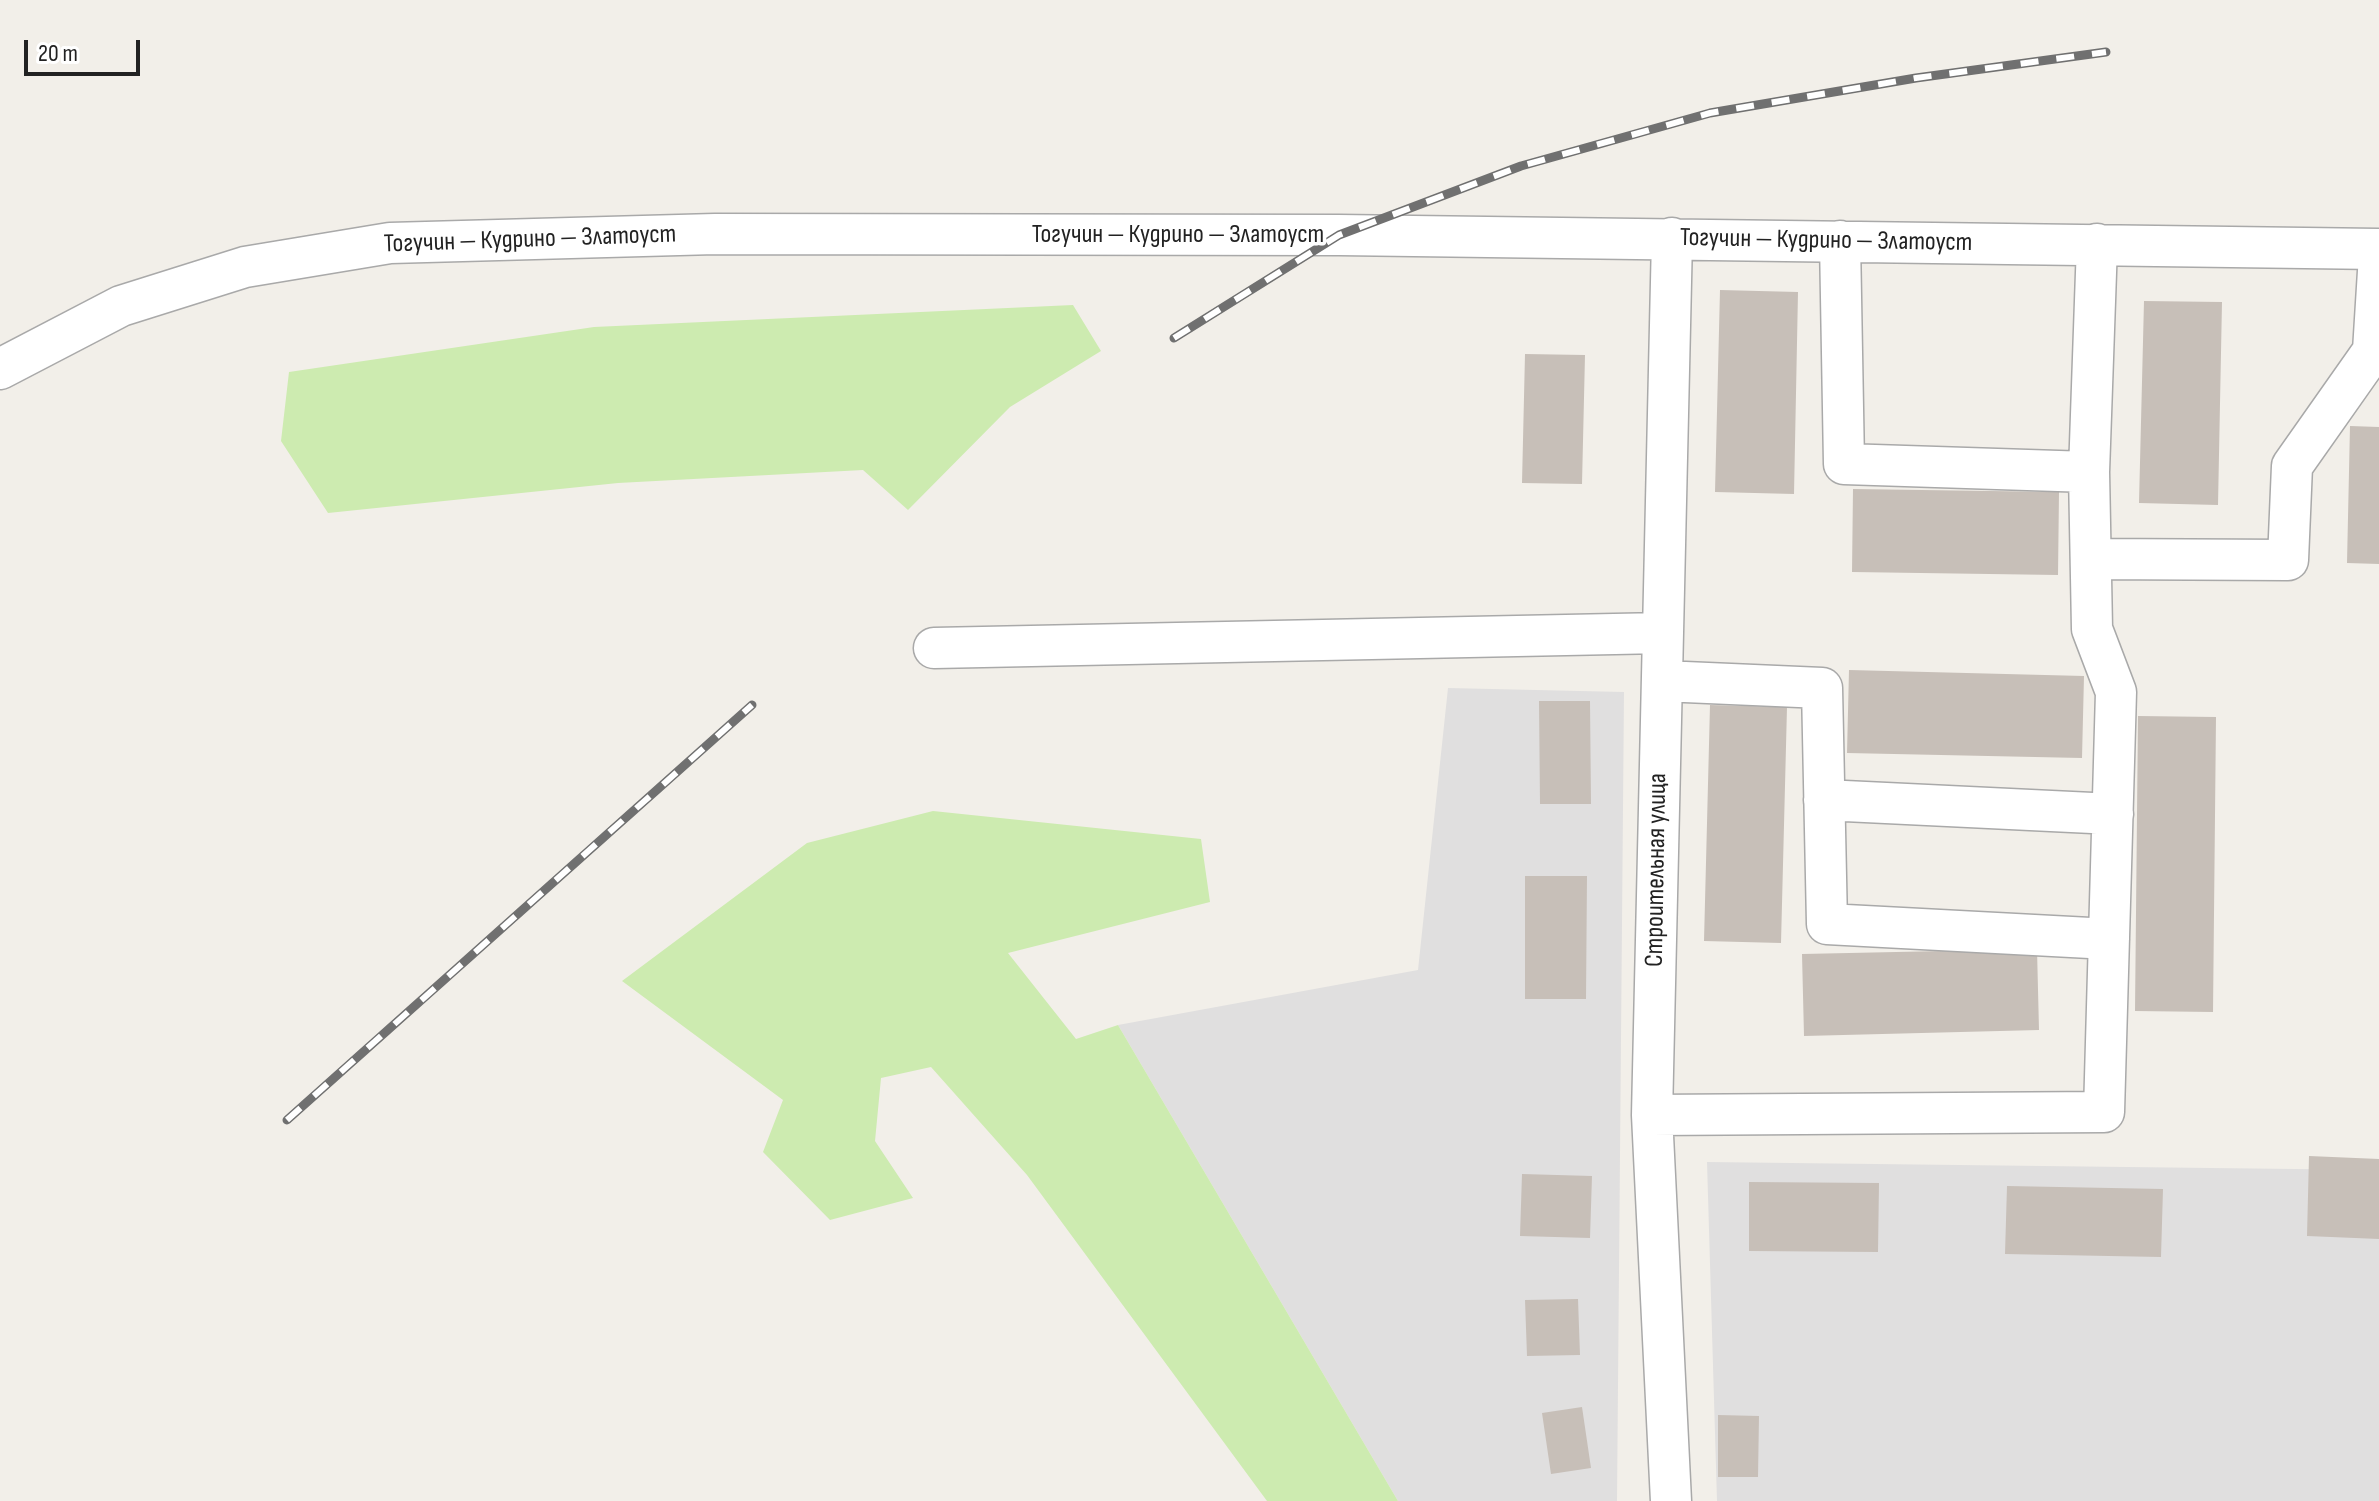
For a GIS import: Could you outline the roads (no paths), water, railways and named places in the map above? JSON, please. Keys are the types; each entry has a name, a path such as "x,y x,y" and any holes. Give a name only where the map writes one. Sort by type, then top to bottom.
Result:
{"street":[{"name":"Тогучин — Кудрино — Златоуст","path":"0,369 121,306 245,267 390,243 715,234 1672,238 2379,249"},
{"name":"Строительная улица","path":"1671,1501 1652,1115 1672,238"},
{"path":"1840,241 1844,464 2089,472"},
{"path":"1652,1115 2104,1112 2116,692 2092,629 2089,472 2097,244"},
{"path":"2091,559 2288,560 2292,466 2376,351 2379,255"},
{"path":"934,648 1663,633"},
{"path":"1662,681 1822,688 1827,924 2109,939"},
{"path":"1824,800 2113,814"}],"railway":[{"path":"1174,338 1339,235 1521,166 1710,113 1916,78 2106,52"},
{"path":"287,1120 752,705"}]}
